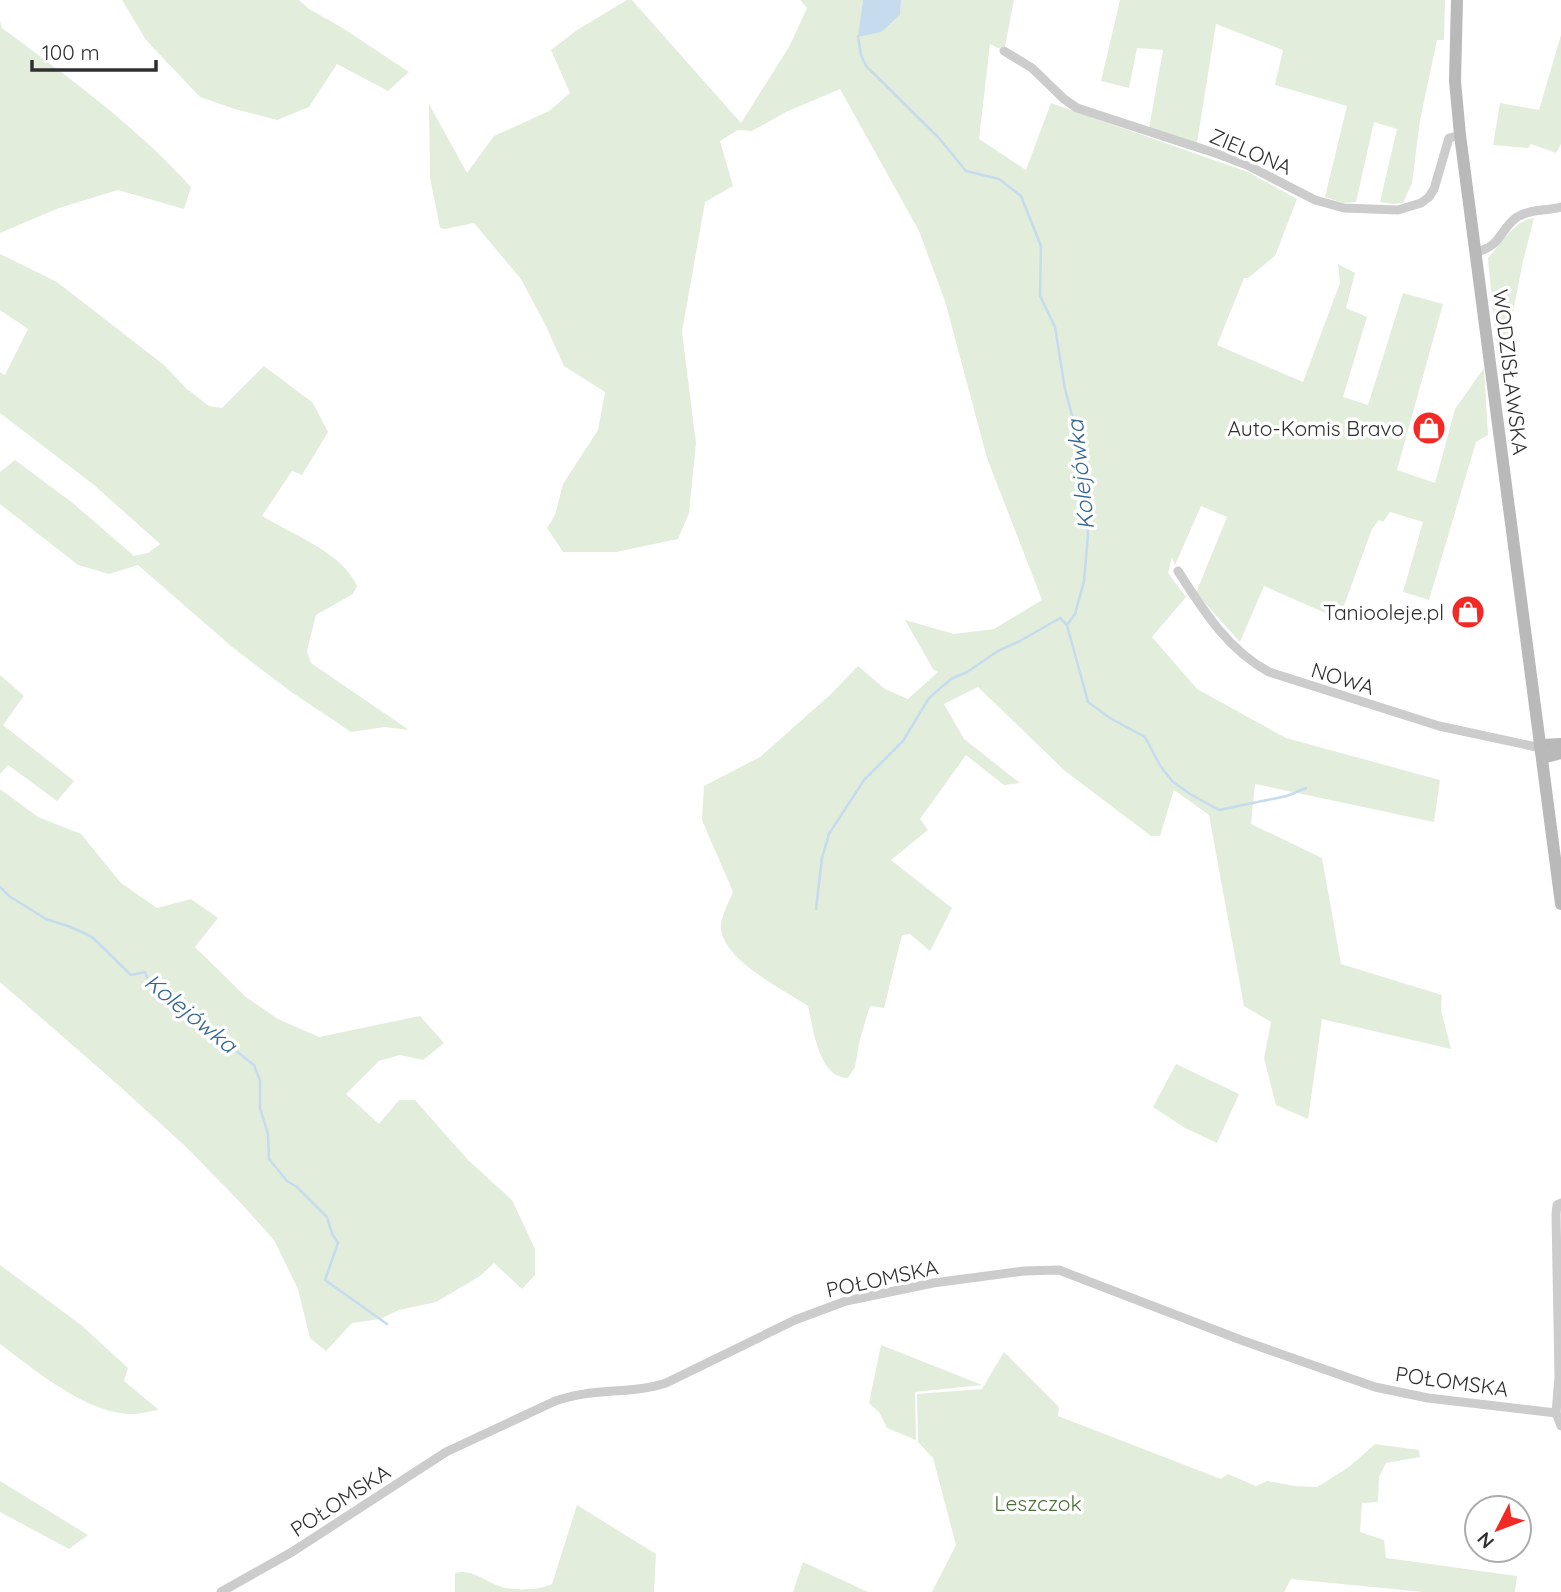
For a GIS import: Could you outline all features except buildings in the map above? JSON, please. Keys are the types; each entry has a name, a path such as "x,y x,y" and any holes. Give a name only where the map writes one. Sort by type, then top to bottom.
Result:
{"main road":[{"name":"WODZISŁAWSKA","path":"1457,0 1455,69 1460,135 1561,904"},
{"path":"1541,750 1561,744"},
{"path":"1541,750 1561,753"}],"street":[{"name":"ZIELONA","path":"1004,51 1032,68 1063,99 1077,108 1218,154 1247,165 1315,200 1344,208 1398,210 1421,203 1434,189 1449,138 1460,135"},
{"path":"1476,252 1490,248 1515,219 1526,213 1561,207"},
{"name":"NOWA","path":"1178,571 1216,627 1254,664 1269,672 1439,726 1541,750"},
{"path":"1561,1203 1557,1205 1556,1214 1559,1377 1556,1413 1561,1426"},
{"name":"POŁOMSKA","path":"221,1592 292,1552 446,1452 569,1395 646,1389 690,1373 817,1310 892,1290 971,1278 1024,1271 1059,1270 1241,1340 1376,1387 1428,1398 1556,1413"}],"green space":[{"path":"122,0 299,0 409,72 388,91 337,64 309,107 277,120 200,97 146,40"},
{"path":"627,0 632,0 741,123 789,47 807,8 800,0 863,0 859,37 900,15 901,0 1014,0 1004,51 990,44 979,139 1026,170 1051,103 1248,172 1297,199 1275,256 1248,278 1244,278 1217,345 1303,382 1340,283 1338,264 1355,273 1346,308 1367,317 1343,397 1368,405 1403,293 1443,304 1397,470 1435,483 1455,409 1484,368 1488,435 1476,442 1429,600 1403,592 1423,522 1390,512 1383,522 1379,520 1372,529 1339,619 1264,586 1240,642 1196,593 1227,517 1201,506 1175,565 1172,557 1168,573 1186,597 1152,637 1197,689 1286,738 1440,780 1434,822 1255,784 1251,824 1322,858 1341,964 1442,995 1441,1010 1451,1049 1322,1019 1308,1119 1276,1105 1264,1058 1271,1022 1244,1006 1209,815 1174,790 1160,836 1151,836 1065,771 978,687 944,704 964,739 1020,783 1004,785 966,755 920,819 928,830 891,860 952,908 930,951 910,934 902,935 884,1008 870,1006 855,1067 848,1078 838,1076 824,1061 815,1039 808,1006 754,971 729,948 721,923 733,892 702,820 704,786 760,757 830,695 858,666 885,689 908,699 938,672 933,669 905,620 954,634 994,629 1042,600 987,458 945,301 919,231 840,89 786,112 752,131 738,130 720,141 733,186 705,202 682,332 696,443 689,513 678,539 616,552 563,552 547,528 555,515 563,484 598,430 605,392 564,366 521,279 474,223 440,228 430,177 429,104 467,173 494,136 549,111 570,93 551,50 577,30"},
{"path":"1120,0 1445,0 1444,40 1437,40 1420,120 1412,183 1403,203 1380,202 1397,129 1374,122 1356,202 1343,203 1325,197 1347,106 1275,85 1283,50 1216,24 1197,143 1149,128 1163,50 1137,48 1129,88 1101,81"},
{"path":"0,21 2,28 101,103 170,165 191,187 184,209 118,190 59,208 0,233"},
{"path":"1561,35 1561,144 1556,153 1531,144 1528,148 1493,145 1500,103 1539,110"},
{"path":"1534,218 1504,358 1497,354 1488,258 1514,228"},
{"path":"0,254 57,282 164,365 187,389 209,406 222,408 264,366 313,403 328,432 302,475 292,471 262,516 329,554 350,574 357,586 353,594 316,615 307,651 311,663 409,730 385,727 351,732 232,647 138,565 109,574 78,565 0,504 0,472 15,460 74,504 134,556 148,553 160,544 94,485 0,413 0,372 5,375 28,329 0,310"},
{"path":"0,675 24,696 3,725 74,781 57,801 8,765 0,774"},
{"path":"0,789 38,817 81,834 121,883 157,908 191,899 218,918 195,947 246,997 278,1019 319,1037 420,1016 444,1043 423,1060 400,1055 379,1061 346,1094 379,1124 399,1100 415,1100 468,1160 512,1200 535,1249 535,1275 522,1289 494,1263 480,1276 436,1302 399,1310 380,1319 352,1323 326,1351 310,1338 298,1289 274,1240 185,1146 0,982"},
{"path":"1176,1064 1239,1094 1217,1143 1185,1128 1153,1107"},
{"path":"0,1265 81,1325 128,1368 124,1381 159,1410 127,1414 93,1405 44,1377 0,1344"},
{"path":"881,1345 982,1385 915,1392 916,1440 887,1428 879,1412 869,1403"},
{"name":"Leszczok","path":"1004,1352 1059,1407 1058,1416 1221,1479 1228,1474 1256,1486 1267,1481 1317,1487 1349,1467 1375,1444 1419,1450 1420,1457 1386,1463 1379,1477 1378,1502 1362,1503 1360,1532 1384,1540 1386,1558 1517,1576 1515,1592 1423,1592 1291,1579 1284,1592 932,1592 956,1545 933,1458 918,1442 917,1394 982,1389"},
{"path":"0,1481 88,1535 69,1549 0,1512"},
{"path":"577,1505 656,1554 654,1592 455,1592 455,1573 461,1572 507,1588 534,1589 552,1584"},
{"path":"803,1562 868,1592 793,1592"}],"water":[{"path":"863,0 901,0 900,15 881,32 858,37"}],"waterway":[{"name":"Kolejówka","path":"816,909 822,858 829,834 864,780 903,741 929,698 951,679 1060,618 1067,625 1075,614 1084,581 1088,535 1082,453 1065,389 1055,327 1040,296 1041,246 1021,196 999,179 966,171 938,137 866,66 858,36"},
{"path":"1067,625 1088,702 1110,718 1145,737 1161,767 1173,782 1190,794 1219,810 1287,796 1306,788"},
{"name":"Kolejówka","path":"0,887 9,896 46,919 92,937 131,975 145,972 151,987 194,1012 208,1029 254,1065 260,1081 260,1108 268,1134 269,1159 287,1181 297,1187 327,1217 338,1243 325,1280 387,1324"}],"place":[{"name":"Auto-Komis Bravo","path":"1429,428"},
{"name":"Taniooleje.pl","path":"1468,612"}]}
